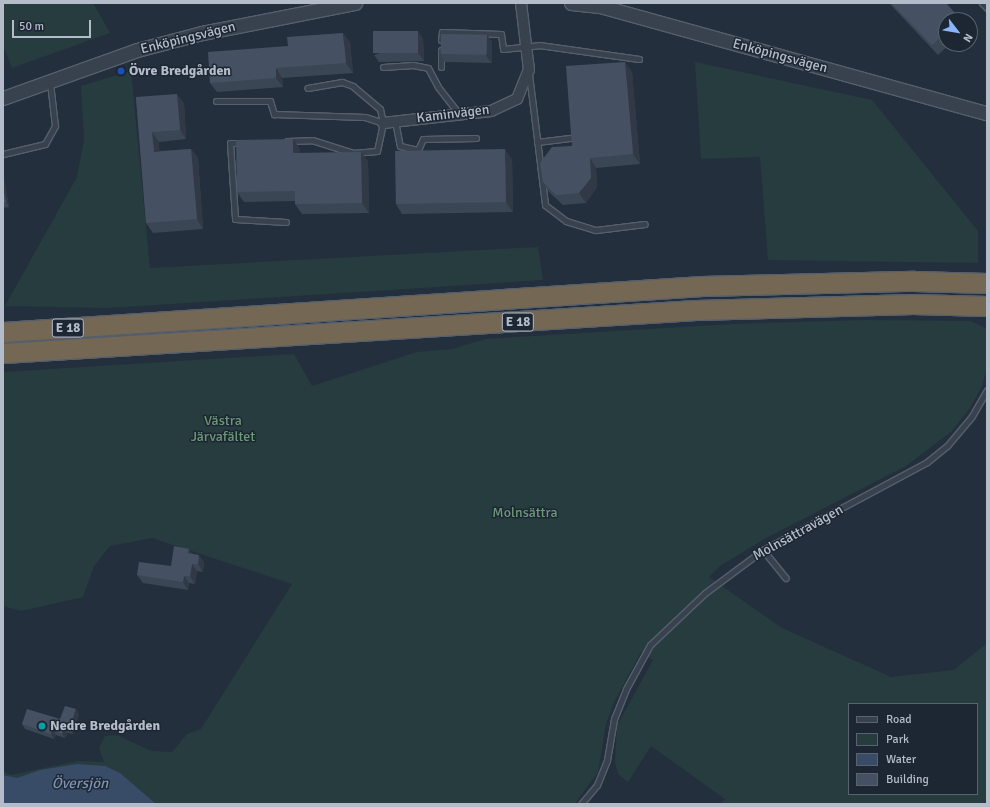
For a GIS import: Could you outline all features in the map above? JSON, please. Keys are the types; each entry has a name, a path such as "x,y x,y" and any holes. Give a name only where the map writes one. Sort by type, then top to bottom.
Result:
{"highway":[{"name":"E 18","path":"3,332 702,286 914,281 987,283"},
{"name":"E 18","path":"3,353 696,310 913,304 987,306"}],"street":[{"name":"Enköpingsvägen","path":"3,98 137,50 202,33 326,7 355,3"},
{"path":"521,3 529,70"},
{"name":"Enköpingsvägen","path":"571,3 600,6 987,113"},
{"name":"Kaminvägen","path":"384,123 461,116 491,111 517,99 529,70"}],"lane":[{"path":"982,3 987,8"},
{"path":"441,67 442,32 501,34 503,49 526,48 539,45 639,59"},
{"path":"384,67 413,65 428,68 438,87 461,116"},
{"path":"529,70 545,204 560,217 596,230 645,224"},
{"path":"3,154 45,144 55,126 50,82"},
{"path":"282,141 312,140 353,153 377,151 384,123 380,109 353,86 342,82 308,88"},
{"path":"216,101 270,101 274,114 365,117 384,123"},
{"path":"395,122 400,146 418,150 423,139 476,138"},
{"path":"537,142 572,138"},
{"path":"253,142 230,143 235,219 286,222"},
{"name":"Molnsättravägen","path":"580,804 597,785 607,760 614,719 626,689 650,645 705,593 763,550 927,462 947,446 972,416 987,390"},
{"path":"763,550 786,578"}],"green space":[{"path":"3,3 93,3 110,33 12,68 3,46"},
{"path":"695,62 872,100 978,231 978,263 768,260 760,157 701,159"},
{"path":"131,71 150,268 538,247 543,280 109,308 5,306 77,177 84,140 81,86"},
{"name":"Molnsättra","path":"864,320 971,321 987,329 987,368 982,386 970,408 952,431 906,466 766,538 720,566 709,577 782,628 891,677 954,670 987,643 987,804 720,804 725,799 651,746 628,782 618,774 615,762 617,726 653,660 641,652 613,704 606,724 598,772 575,804 3,804 3,771 11,775 77,761 104,762 99,748 105,736 116,735 152,751 172,752 187,734 201,729 292,584 152,538 110,546 94,566 83,597 21,611 3,606 3,372 294,354 312,386 417,352 452,349 485,339 733,324"}],"water":[{"name":"Översjön","path":"77,764 105,766 120,773 156,804 3,804 3,775 17,778 40,770"}],"building":[{"path":"891,3 946,3 954,12 938,12 938,39 932,45"},
{"path":"373,31 418,31 418,53 373,53"},
{"path":"343,33 346,63 276,68 276,78 210,83 208,52 288,46 287,37"},
{"path":"441,34 487,35 487,55 441,54"},
{"path":"625,62 633,154 590,158 591,178 579,193 556,195 543,182 540,163 552,147 572,146 566,66"},
{"path":"177,94 180,130 152,132 154,152 191,149 197,219 146,223 136,97"},
{"path":"293,139 293,153 361,152 362,203 295,204 295,191 237,192 236,140"},
{"path":"505,149 506,202 396,204 395,151"},
{"path":"3,188 6,202 3,203"},
{"path":"174,546 189,549 188,553 199,555 198,564 192,564 190,576 184,576 183,582 137,575 139,562 171,566"},
{"path":"65,706 76,709 69,729 64,728 62,734 52,730 51,734 22,724 27,709 60,719"}],"place":[{"name":"Övre Bredgården","path":"121,71"},
{"name":"Nedre Bredgården","path":"42,726"}],"park label":[{"name":"Västra Järvafältet","path":"223,430"}]}
